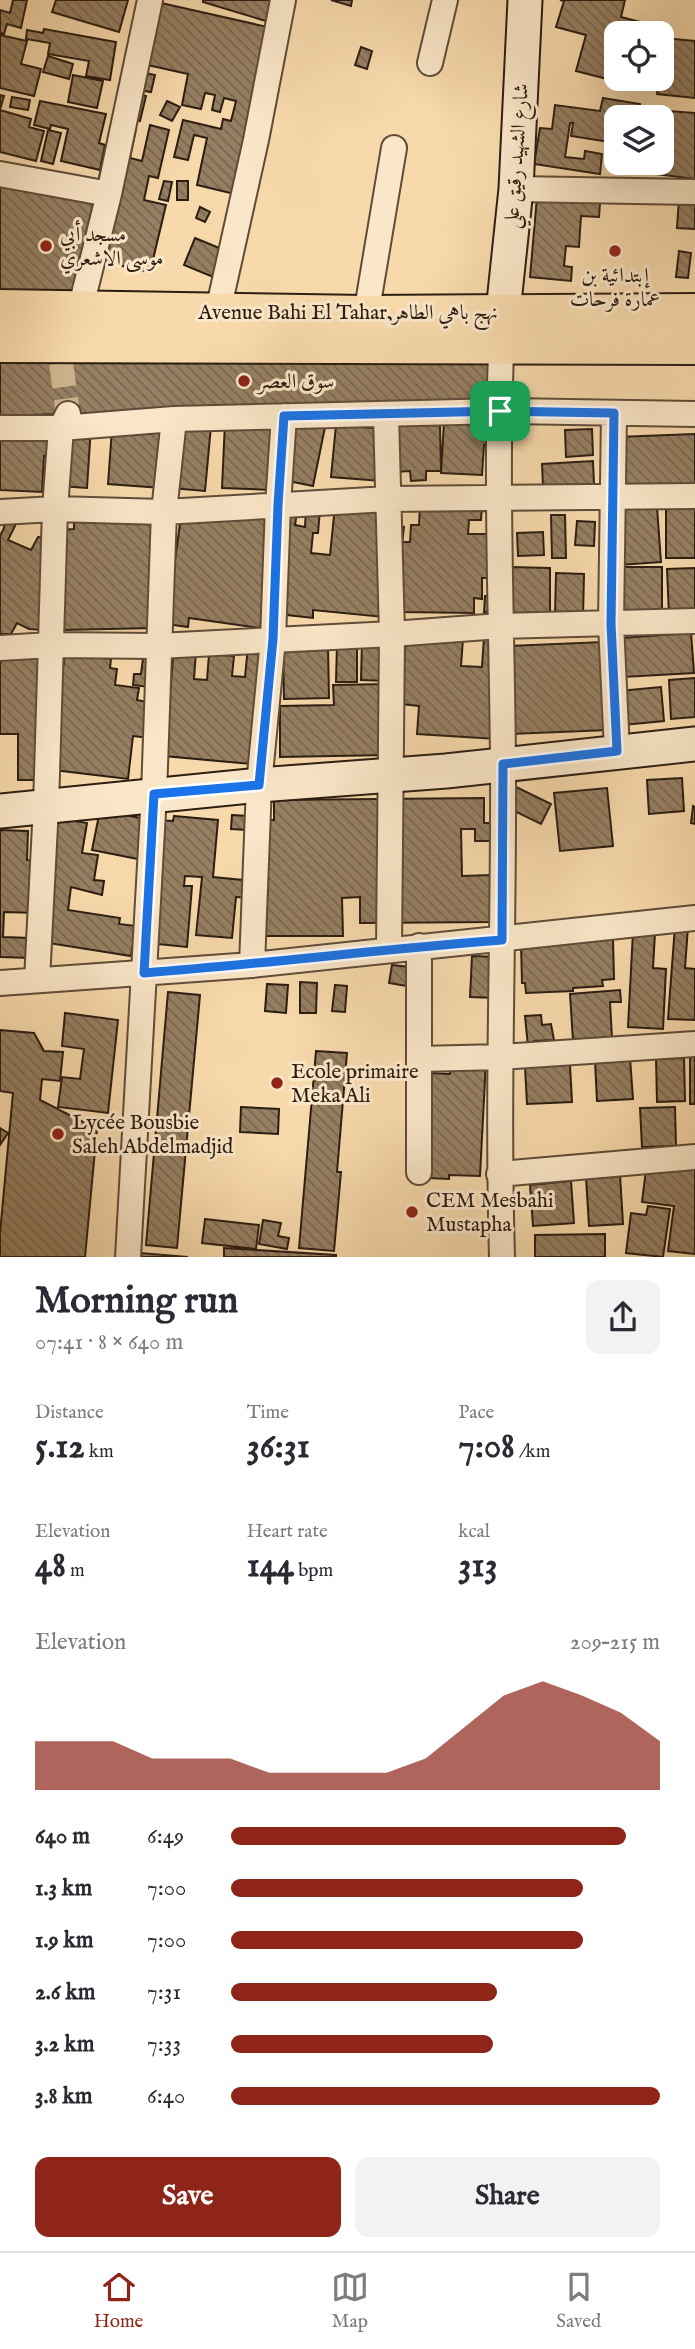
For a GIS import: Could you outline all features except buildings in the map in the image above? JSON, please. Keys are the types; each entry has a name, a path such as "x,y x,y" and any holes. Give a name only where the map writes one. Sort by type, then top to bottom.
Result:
{"main road":[{"name":"Avenue Bahi El Tahar,نهج باهي الطاهر","path":"0,309 366,315 695,345"},
{"name":"Avenue Bahi El Tahar,نهج باهي الطاهر","path":"0,342 60,353 502,329 695,313"}],"street":[{"path":"80,310 109,194 150,0"},
{"path":"218,312 257,139 283,0"},
{"path":"430,63 445,0"},
{"name":"شارع الشهيد رقيق علي","path":"502,329 516,189 525,0"},
{"path":"366,315 394,148"},
{"path":"0,174 109,194"},
{"path":"516,189 695,192"},
{"path":"502,329 500,626 503,764 499,1174 502,1257"},
{"path":"0,428 65,421 500,411 695,414"},
{"path":"614,413 611,624 617,751"},
{"path":"386,414 392,634 389,949"},
{"path":"252,965 259,785 273,639 284,416"},
{"path":"128,1257 154,794 164,512 174,419"},
{"path":"37,980 46,806 55,509 65,421"},
{"path":"0,512 55,509 164,512 388,499 695,496"},
{"path":"0,648 51,645 158,646 500,626 695,621"},
{"path":"0,811 154,794 392,776 695,744"},
{"path":"0,983 252,965 695,918"},
{"path":"419,946 419,1172"},
{"path":"419,1059 500,1057 695,1044"},
{"path":"499,1174 695,1157"}],"tunnel":[{"path":"61,363 68,414"}],"place":[{"name":"مسجد أبي موسى الاشعري","path":"46,246"},
{"name":"إبتدائية بن عمارة فرحات","path":"615,251"},
{"name":"سوق العصر","path":"244,381"},
{"name":"Ecole primaire Meka Ali","path":"277,1083"},
{"name":"Lycée Bousbie Saleh Abdelmadjid","path":"58,1134"},
{"name":"CEM Mesbahi Mustapha","path":"412,1212"}],"route":[{"path":"500,411 614,413 611,624 617,751 503,764 502,940 144,973 154,794 259,785 273,639 284,416 500,411"}]}
